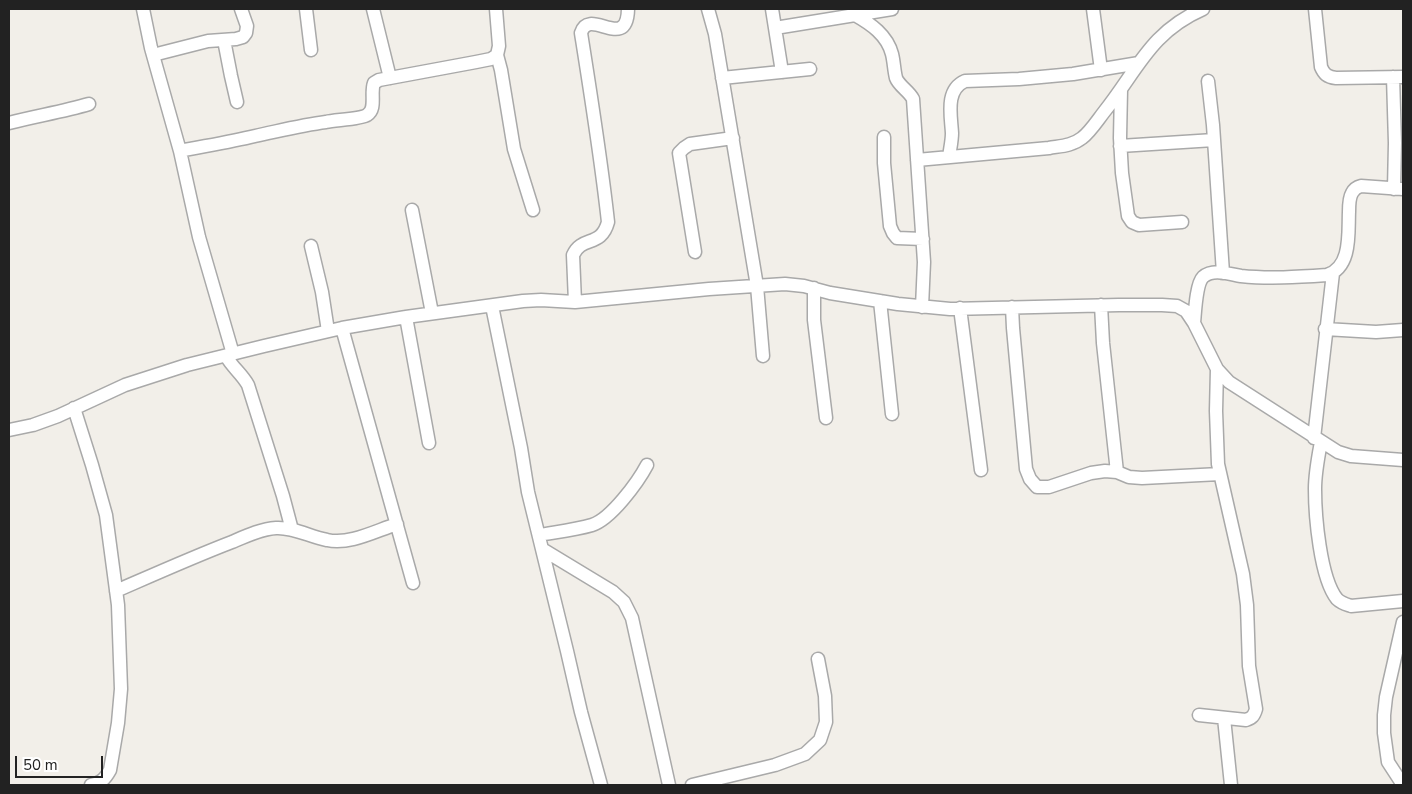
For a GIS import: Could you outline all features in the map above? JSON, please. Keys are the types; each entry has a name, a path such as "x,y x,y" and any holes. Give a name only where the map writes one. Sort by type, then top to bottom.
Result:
{"street":[{"path":"143,9 153,55 180,150 199,237 231,365 248,385 292,530"},
{"path":"153,55 208,41 243,37 247,26 241,9"},
{"path":"306,9 311,50"},
{"path":"373,9 390,78"},
{"path":"496,9 499,46 497,55 502,70 514,149 533,210"},
{"path":"575,302 573,254 575,249 600,237 605,231 608,222 601,161 581,33 583,27 587,24 594,24 614,30 620,28 626,23 628,9"},
{"path":"708,9 715,34 733,138 756,286 763,356"},
{"path":"772,9 782,72"},
{"path":"774,28 854,12 892,9"},
{"path":"1093,9 1101,70"},
{"path":"917,160 1049,148 1068,145 1081,139 1092,128 1152,46 1170,28 1191,14 1203,9"},
{"path":"1194,323 1200,282 1203,277 1209,274 1216,272 1243,276 1274,277 1327,275 1333,273 1343,261 1347,251 1351,193 1361,186 1399,189 1395,142 1398,77 1330,78 1324,74 1321,67 1314,9"},
{"path":"854,12 883,35 892,55 896,78 913,99 924,262 922,307"},
{"path":"224,40 237,102"},
{"path":"180,150 282,129 366,116 372,111 372,89 374,83 379,80 492,59 497,55"},
{"path":"949,157 952,134 951,104 955,87 959,83 964,81 1039,78 1139,63"},
{"path":"722,78 810,69"},
{"path":"1208,81 1223,273"},
{"path":"1121,90 1120,146 1128,216 1132,222 1139,225 1182,222"},
{"path":"9,123 89,104"},
{"path":"884,137 884,163 890,226 897,238 923,239"},
{"path":"695,252 679,153 690,144 733,138"},
{"path":"1120,146 1214,140"},
{"path":"412,210 432,313"},
{"path":"311,246 322,292 328,331"},
{"path":"1333,273 1326,329 1317,440 1316,515 1319,544 1326,576 1336,597 1342,604 1350,606 1403,601"},
{"path":"9,430 33,425 58,416 125,384 229,355 342,328 432,313 523,301 575,302 785,284 922,307 1177,306 1186,312 1194,323 1217,368 1229,382 1338,452 1351,456 1403,460"},
{"path":"814,288 814,320 826,418"},
{"path":"880,301 892,414"},
{"path":"1101,305 1103,344 1117,472"},
{"path":"492,306 528,492 580,712 601,785"},
{"path":"1012,307 1012,328 1026,469 1030,479 1037,487 1049,487 1105,471 1142,478 1220,474"},
{"path":"960,308 981,470"},
{"path":"406,317 429,443"},
{"path":"342,328 413,583"},
{"path":"1326,329 1376,332 1403,330"},
{"path":"1199,715 1246,720 1254,715 1256,709 1249,666 1247,605 1243,574 1218,464 1217,368"},
{"path":"74,408 106,515 116,591 121,679 118,723 110,770 107,776 98,784"},
{"path":"538,535 593,525 602,520 635,484 647,465"},
{"path":"116,591 257,532 276,528 341,542 397,524"},
{"path":"542,549 612,592 624,602 632,618 669,785"},
{"path":"1403,622 1386,697 1384,733 1388,762 1403,785"},
{"path":"692,785 767,767 805,754 820,740 826,722 825,696 818,659"},
{"path":"1224,718 1231,785"}]}
